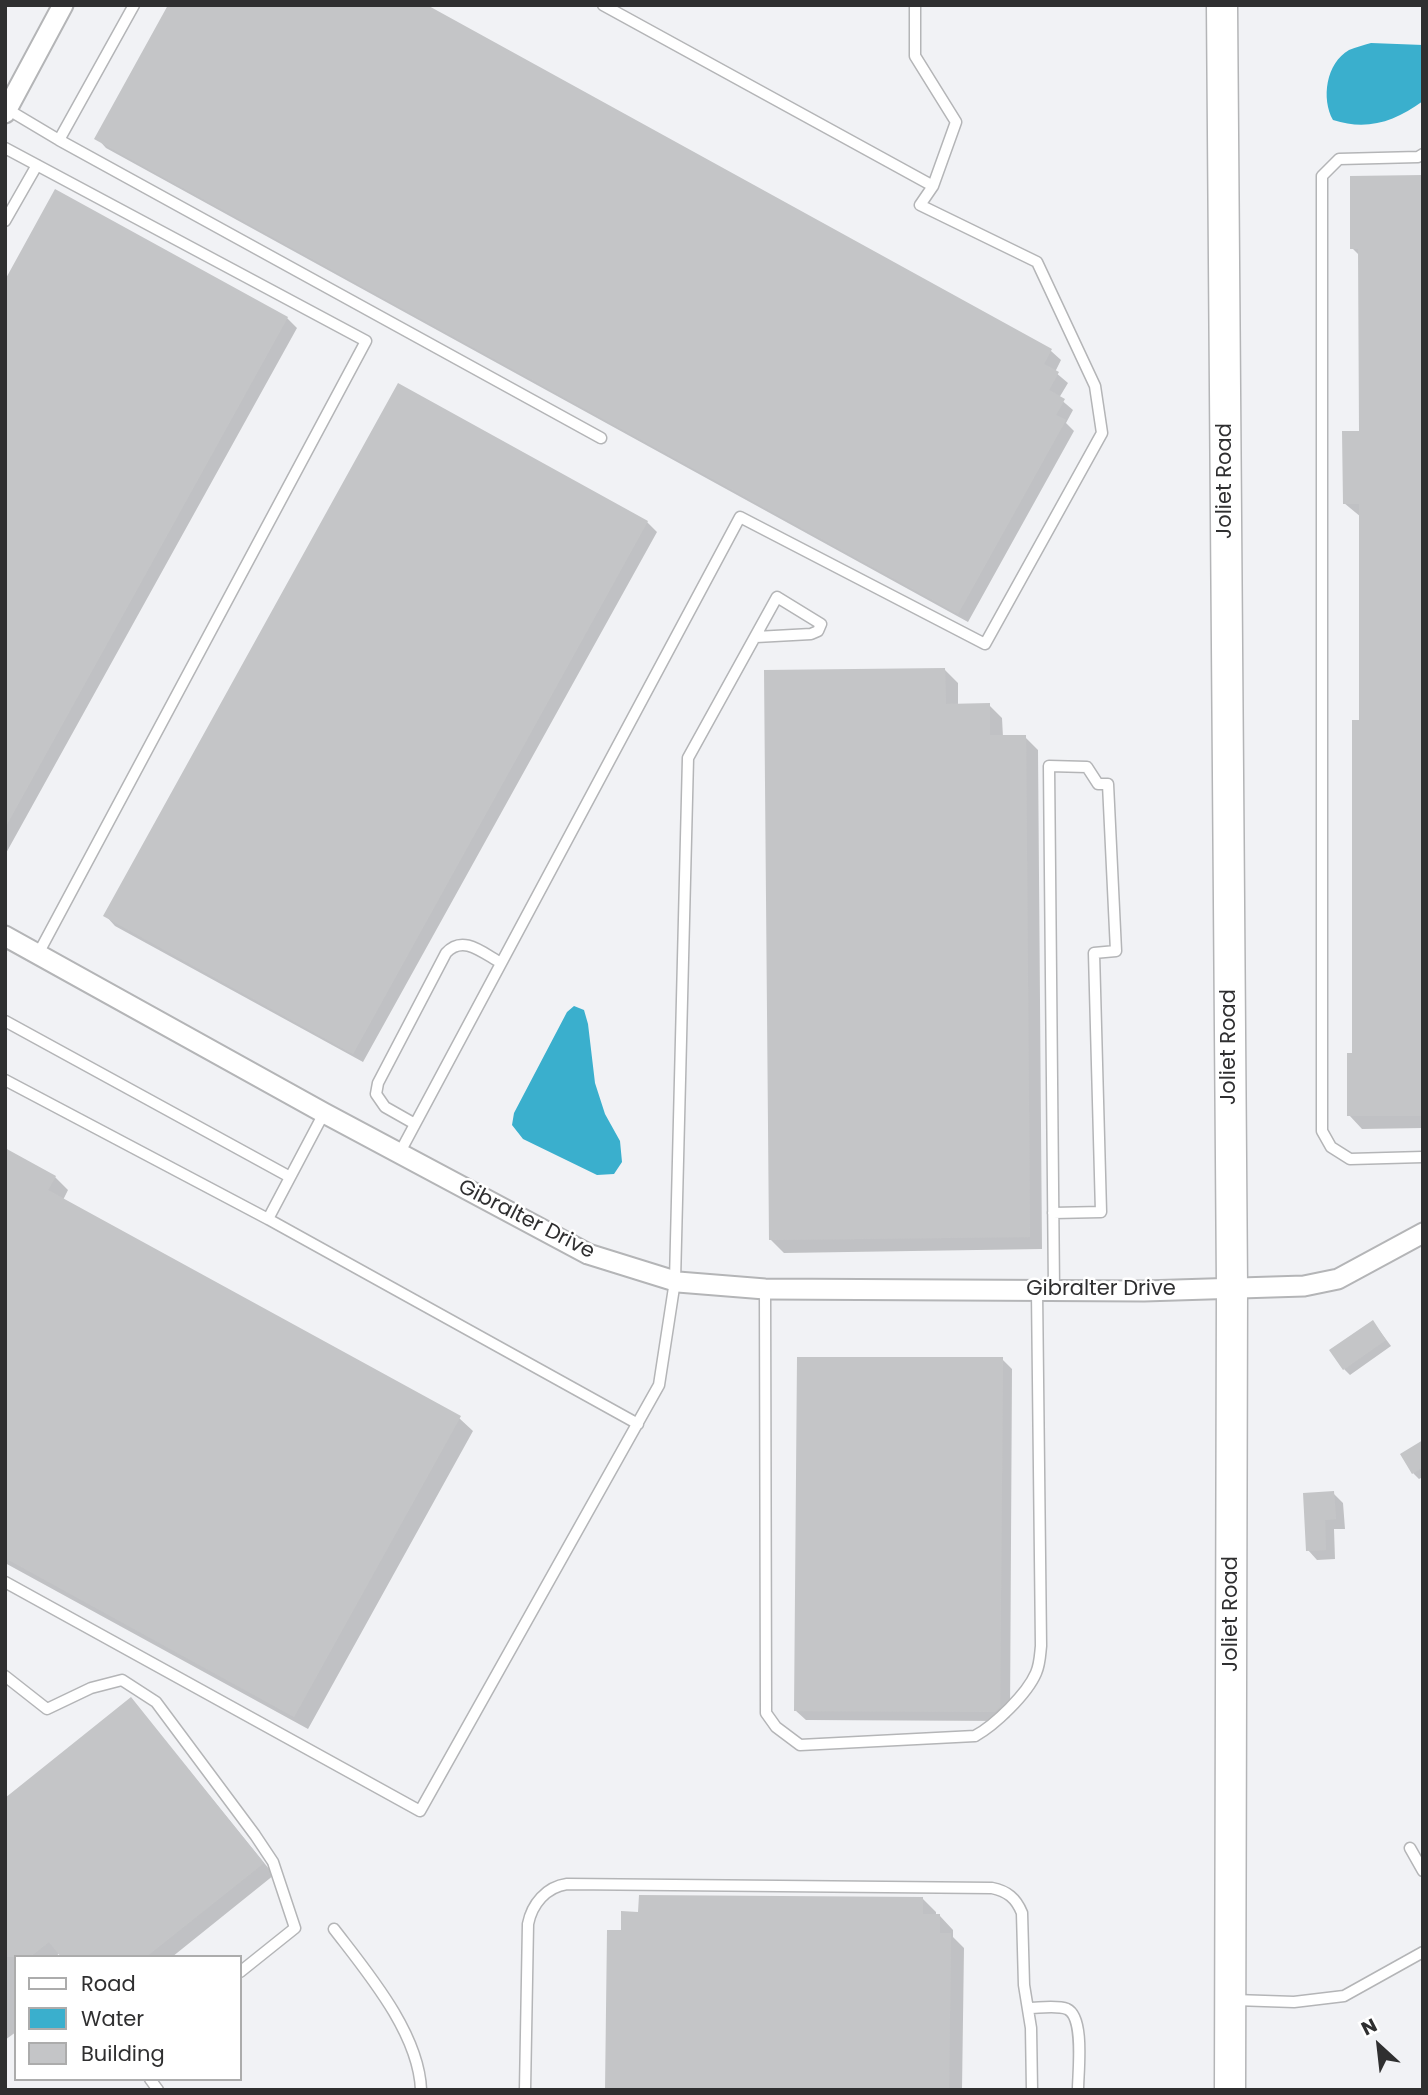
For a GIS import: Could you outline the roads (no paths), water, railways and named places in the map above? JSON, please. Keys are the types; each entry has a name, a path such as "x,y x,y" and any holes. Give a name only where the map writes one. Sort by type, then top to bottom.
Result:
{"main road":[{"name":"Joliet Road","path":"1222,5 1232,1287 1230,2090"}],"street":[{"path":"6,111 62,5"},
{"name":"Gibralter Drive","path":"5,936 399,1154 588,1254 675,1281 765,1289 1144,1291 1304,1286 1338,1279 1423,1233"}],"lane":[{"path":"59,139 134,5"},
{"path":"603,5 933,186"},
{"path":"399,1154 740,517 985,644 1102,433 1095,386 1037,262 920,205 933,186 956,122 915,56 915,5"},
{"path":"6,111 601,438"},
{"path":"5,148 366,341 38,954"},
{"path":"1423,153 1418,156 1339,159 1322,176 1322,1131 1331,1147 1350,1158 1423,1157"},
{"path":"5,222 37,165"},
{"path":"5,1582 420,1811 659,1385 675,1281 688,758 777,597 821,624 818,631 811,634 756,637"},
{"path":"765,1289 766,1713 776,1727 800,1745 975,1736 987,1730 1017,1699 1035,1676 1040,1661 1046,1290 1053,1213 1049,766 1087,767 1098,784 1108,785 1116,951 1094,953 1101,1212 1053,1213"},
{"path":"415,1124 385,1107 376,1094 378,1083 446,953 457,944 467,943 501,963"},
{"path":"5,1021 290,1177"},
{"path":"5,1080 268,1219 638,1424"},
{"path":"268,1219 324,1113"},
{"path":"5,1676 47,1709 92,1688 122,1680 156,1702 273,1862 295,1928 242,1970"},
{"path":"1410,1848 1423,1871"},
{"path":"525,2090 528,1924 530,1912 538,1901 559,1885 964,1888 1003,1891 1018,1904 1022,1913 1031,2028 1032,2090"},
{"path":"334,1928 369,1976 409,2041 420,2075 421,2090"},
{"path":"1231,2000 1294,2002 1344,1996 1423,1952"},
{"path":"1028,2008 1065,2008 1076,2017 1079,2031 1078,2090"}],"water":[{"path":"1371,43 1423,45 1423,101 1391,119 1380,122 1357,125 1333,120 1327,92 1335,63 1349,50"},
{"path":"574,1006 584,1010 595,1083 605,1114 620,1141 622,1162 614,1174 597,1175 523,1139 512,1125 514,1113 567,1012"}]}
